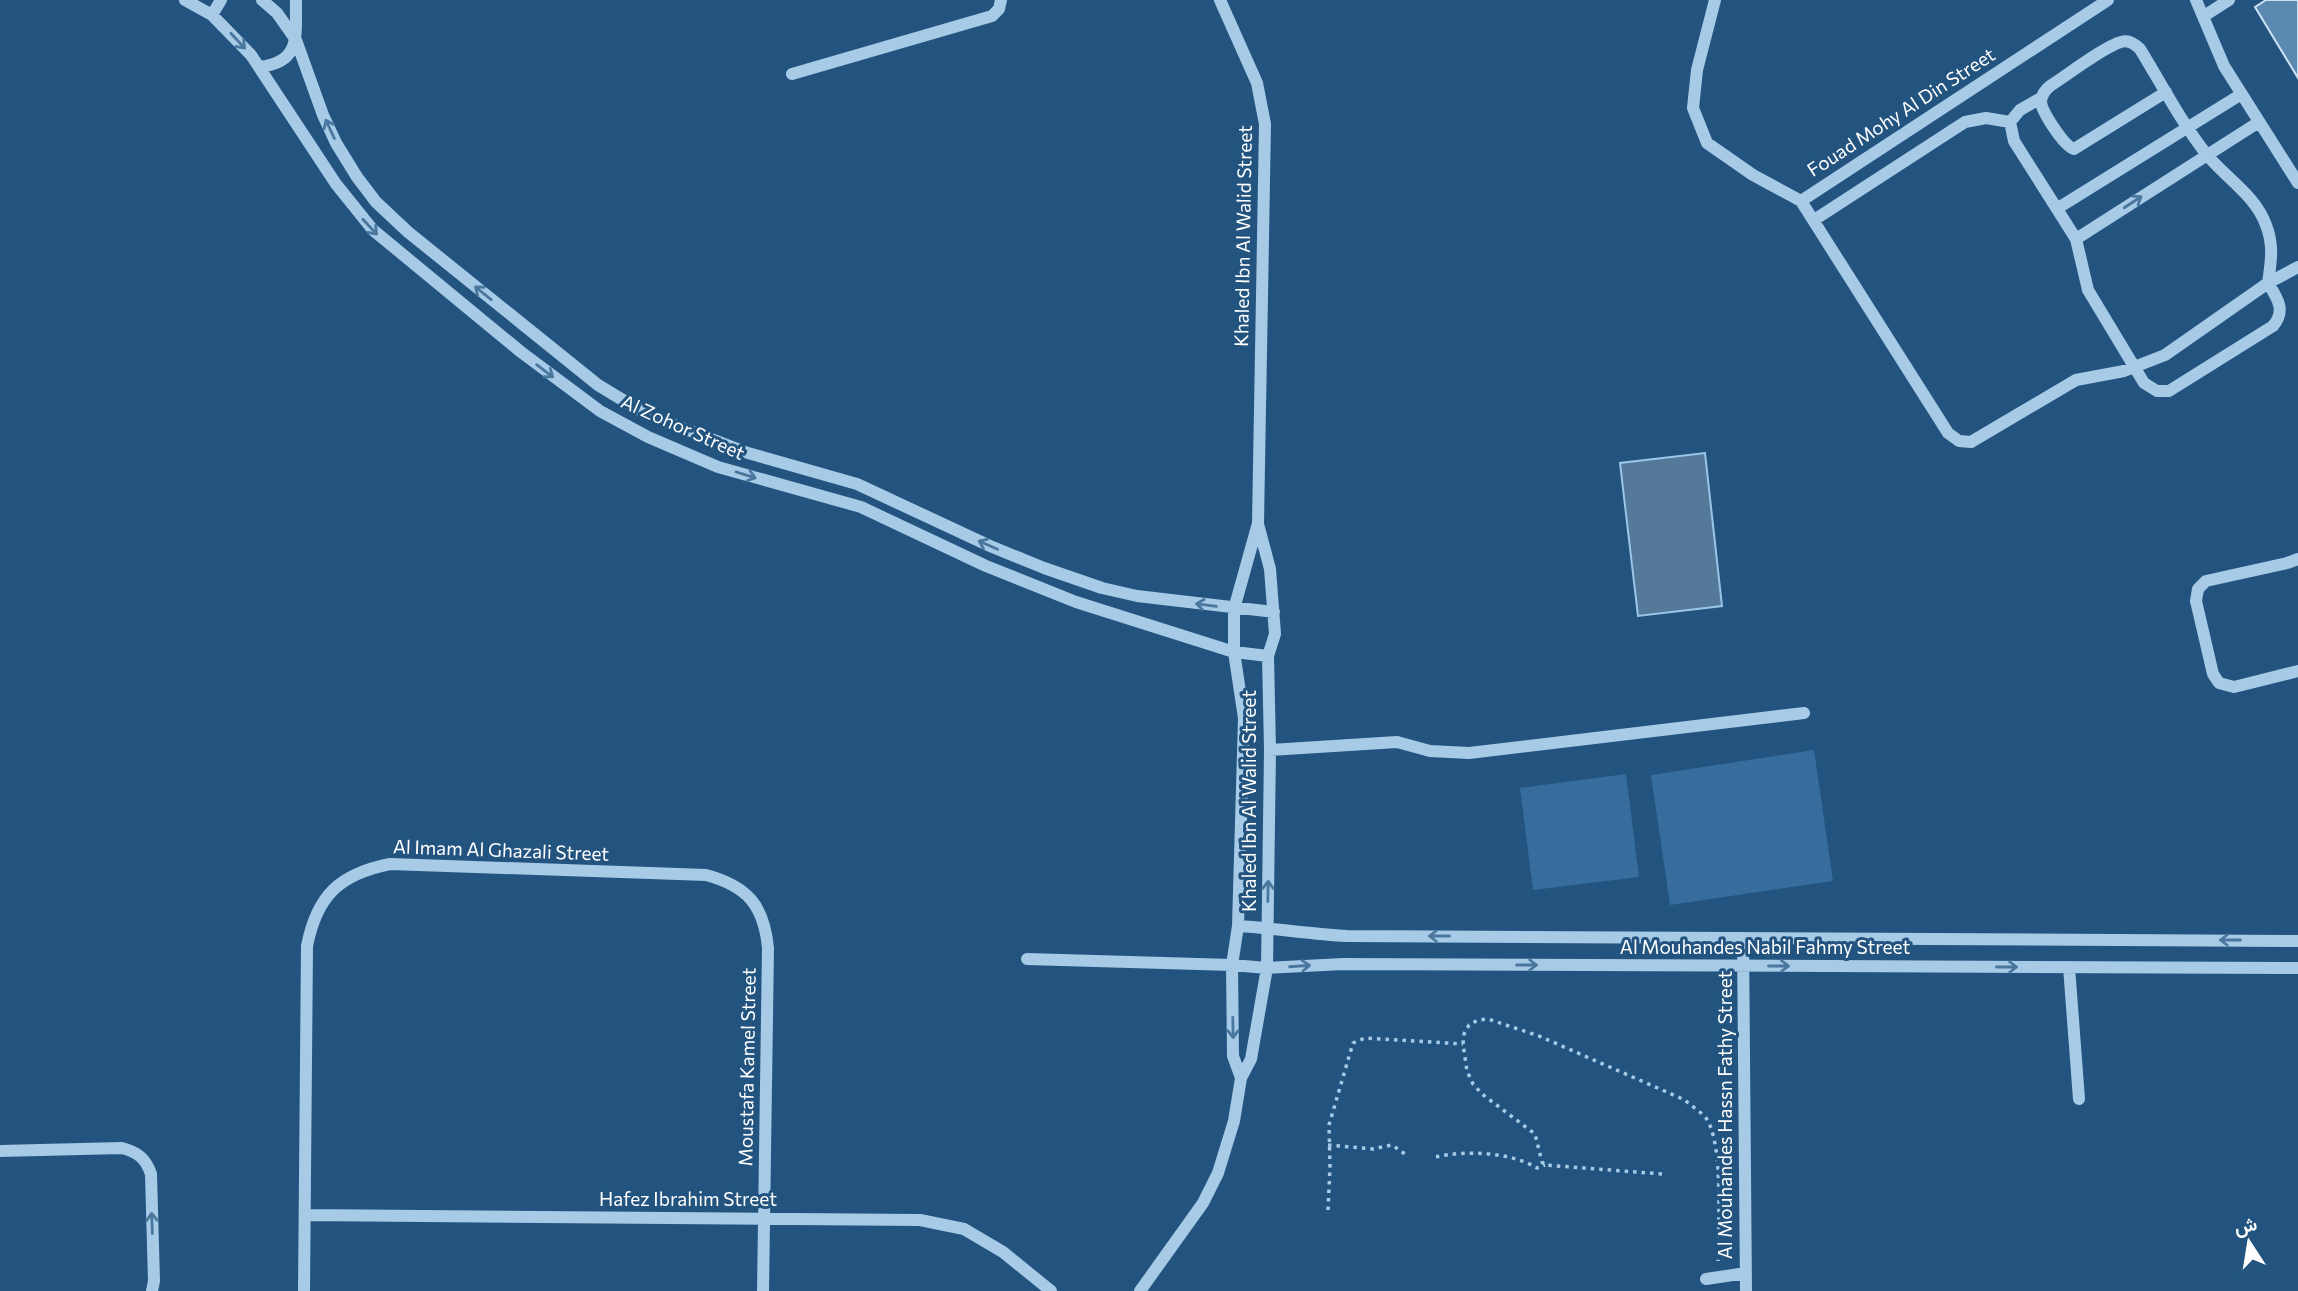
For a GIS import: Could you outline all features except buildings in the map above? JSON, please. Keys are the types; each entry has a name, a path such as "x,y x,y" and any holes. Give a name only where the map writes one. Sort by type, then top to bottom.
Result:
{"street":[{"name":"Al Zohor Street","path":"185,0 212,15 260,67 336,184 373,230 521,352 600,411 648,438 718,467 861,507 986,566 1040,588 1234,652 1268,656"},
{"path":"212,15 221,0"},
{"name":"Al Zohor Street","path":"262,0 277,13 296,40 336,143 356,177 376,202 418,241 598,385 646,414 748,453 858,484 1044,568 1117,592 1274,612"},
{"path":"260,67 286,58 296,40 296,0"},
{"path":"792,74 992,16 999,9 1001,0"},
{"name":"Khaled Ibn Al Walid Street","path":"1220,0 1257,83 1265,124 1258,523 1234,609 1234,652 1244,718 1238,926 1232,965 1233,1056 1241,1078"},
{"name":"Fouad Mohy Al Din Street","path":"1715,0 1697,70 1693,108 1707,144 1753,175 1801,201 2108,0"},
{"path":"2196,0 2224,66 2240,95 2298,183"},
{"path":"2204,16 2229,0"},
{"path":"2010,122 2014,141 2076,239 2088,290 2144,383 2157,391 2169,391 2273,326 2279,319 2279,302 2269,283 2273,248 2266,222 2255,204 2207,155 2135,44 2120,41 2050,86 2041,98 2042,106 2065,144 2074,149 2166,92"},
{"path":"2057,208 2240,95"},
{"path":"2010,122 2020,110 2041,98"},
{"path":"1814,220 1965,122 1986,118 2010,122"},
{"path":"2076,239 2259,122"},
{"path":"1801,201 1948,433 1959,441 1971,442 1981,438 2076,380 2134,367 2165,355 2269,283 2298,267"},
{"name":"Khaled Ibn Al Walid Street","path":"1140,1291 1203,1203 1218,1173 1234,1121 1241,1078 1251,1059 1267,968 1270,750 1268,656 1275,634 1270,569 1258,523"},
{"path":"2298,559 2206,581 2198,589 2196,601 2213,674 2219,683 2234,687 2298,671"},
{"path":"1270,750 1397,742 1430,751 1469,753 1804,713"},
{"name":"Al Imam Al Ghazali Street","path":"304,1291 307,946 312,920 324,898 343,881 365,869 390,864 706,875 726,881 744,891"},
{"name":"Moustafa Kamel Street","path":"744,891 758,908 766,927 768,947 763,1291"},
{"name":"Al Mouhandes Nabil Fahmy Street","path":"1238,926 1290,933 1347,936 2298,941"},
{"name":"Al Mouhandes Hassn Fathy Street","path":"1743,939 1746,1291"},
{"name":"Al Mouhandes Nabil Fahmy Street","path":"1027,959 1267,968 1318,964 2298,968"},
{"path":"2069,967 2079,1099"},
{"path":"0,1151 122,1148 141,1156 150,1174 154,1281 152,1291"},
{"name":"Hafez Ibrahim Street","path":"304,1215 920,1220 964,1229 1003,1252 1051,1291"},
{"path":"1712,1278 1746,1273"}],"path":[{"path":"1545,1165 1535,1134 1472,1084 1463,1044 1469,1025 1478,1020 1488,1019 1539,1037 1685,1100 1705,1117 1713,1132 1717,1152 1712,1278"},
{"path":"1328,1210 1329,1125 1353,1043 1365,1038 1463,1044"},
{"path":"1328,1144 1373,1149 1392,1145 1405,1154"},
{"path":"1436,1157 1466,1152 1524,1161 1537,1168 1545,1165 1662,1174"}],"shaded area":[{"path":"1705,453 1722,606 1638,616 1620,463"},
{"path":"1814,750 1833,881 1670,905 1651,775"},
{"path":"1626,774 1639,877 1533,890 1520,788"}]}
